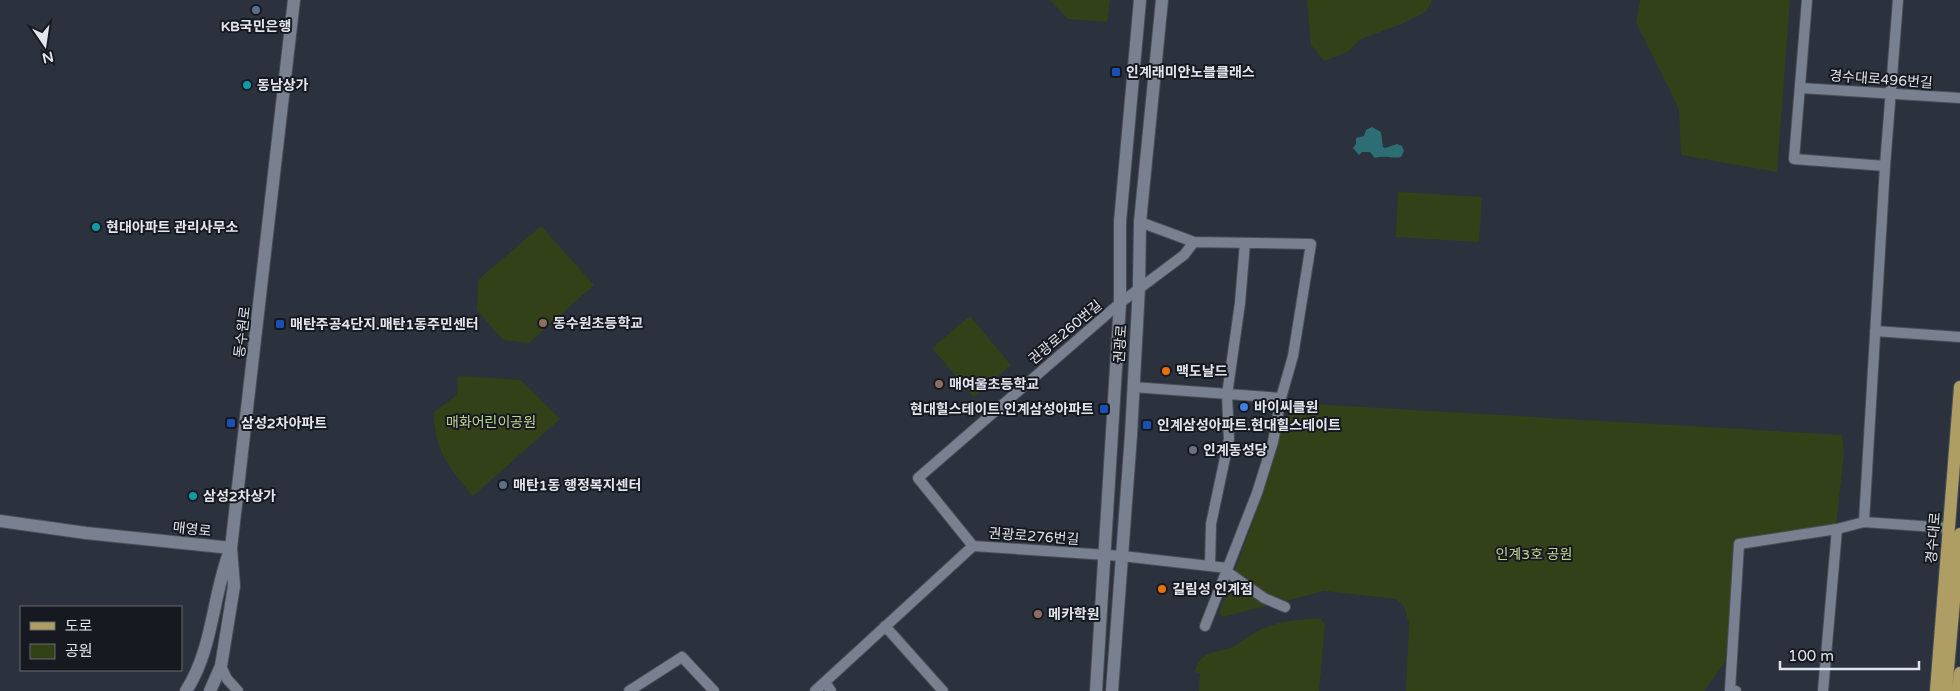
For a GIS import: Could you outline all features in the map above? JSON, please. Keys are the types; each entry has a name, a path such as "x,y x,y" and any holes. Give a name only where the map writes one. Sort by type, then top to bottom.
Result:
{"main road":[{"name":"경수대로","path":"1936,691 1954,531 1960,387"},
{"path":"1946,691 1954,531"},
{"path":"1958,691 1960,672"}],"street":[{"name":"동수원로","path":"210,691 221,666 234,586 231,548 294,0"},
{"name":"권광로","path":"1096,691 1120,303 1120,213 1140,0"},
{"name":"권광로","path":"1112,691 1139,287 1140,222 1162,0"},
{"path":"1807,0 1794,159 1885,166"},
{"path":"1864,522 1885,166 1898,0"},
{"name":"경수대로496번길","path":"1801,90 1891,93 1960,98"},
{"path":"1140,222 1194,242 1311,244 1293,356 1281,398 1273,442 1205,626"},
{"name":"권광로260번길","path":"973,546 918,478 1139,287 1161,274 1178,260 1194,242"},
{"path":"1210,566 1211,524 1229,439 1227,395 1240,303 1245,242"},
{"path":"1875,331 1960,337"},
{"path":"1132,387 1281,398"},
{"name":"매영로","path":"0,521 86,533 231,548"},
{"path":"1736,691 1730,690 1739,544 1837,529 1864,522 1954,531"},
{"path":"1823,691 1837,529"},
{"name":"권광로276번길","path":"815,691 973,546 1122,556 1210,566 1227,570"},
{"path":"186,691 201,661 210,632 220,577 231,548"},
{"path":"1227,570 1264,598 1285,607"},
{"path":"885,626 943,691"},
{"path":"628,691 682,657 714,691"},
{"path":"221,666 227,679 238,691"},
{"path":"824,682 832,691"},
{"path":"643,683 651,691"}],"green space":[{"path":"1050,0 1110,0 1107,22 1068,19"},
{"path":"1307,0 1432,0 1427,11 1399,25 1361,39 1347,52 1324,61 1311,45"},
{"path":"1640,0 1790,0 1777,172 1681,155 1679,109 1636,22"},
{"path":"1398,192 1482,197 1479,242 1396,237"},
{"path":"541,226 594,285 529,343 503,340 477,310 478,280"},
{"path":"970,316 1011,365 974,397 932,348"},
{"name":"매화어린이공원","path":"458,376 521,380 560,419 473,496 444,458 435,426 434,412 457,395"},
{"name":"인계3호 공원","path":"1295,403 1842,435 1844,454 1836,526 1739,552 1734,650 1704,691 1406,691 1409,624 1404,606 1396,599 1324,591 1223,617 1219,613 1264,489 1283,427"},
{"path":"1320,618 1325,624 1319,691 1199,691 1200,673 1194,672 1204,656 1230,648 1256,632 1274,624"}],"water":[{"path":"1372,127 1381,132 1383,147 1397,144 1402,146 1404,151 1401,157 1375,158 1370,152 1362,152 1359,155 1353,148 1356,144 1356,138 1364,136 1366,130"}],"place":[{"name":"KB국민은행","path":"256,10"},
{"name":"인계래미안노블클래스","path":"1116,72"},
{"name":"동남상가","path":"247,85"},
{"name":"현대아파트 관리사무소","path":"96,227"},
{"name":"동수원초등학교","path":"543,323"},
{"name":"매탄주공4단지.매탄1동주민센터","path":"280,324"},
{"name":"맥도날드","path":"1166,371"},
{"name":"매여울초등학교","path":"939,384"},
{"name":"바이씨클원","path":"1244,407"},
{"name":"현대힐스테이트.인계삼성아파트","path":"1104,409"},
{"name":"삼성2차아파트","path":"231,423"},
{"name":"인계삼성아파트.현대힐스테이트","path":"1147,425"},
{"name":"인계동성당","path":"1193,450"},
{"name":"매탄1동 행정복지센터","path":"503,485"},
{"name":"삼성2차상가","path":"193,496"},
{"name":"길림성 인계점","path":"1162,589"},
{"name":"메카학원","path":"1038,614"}]}
